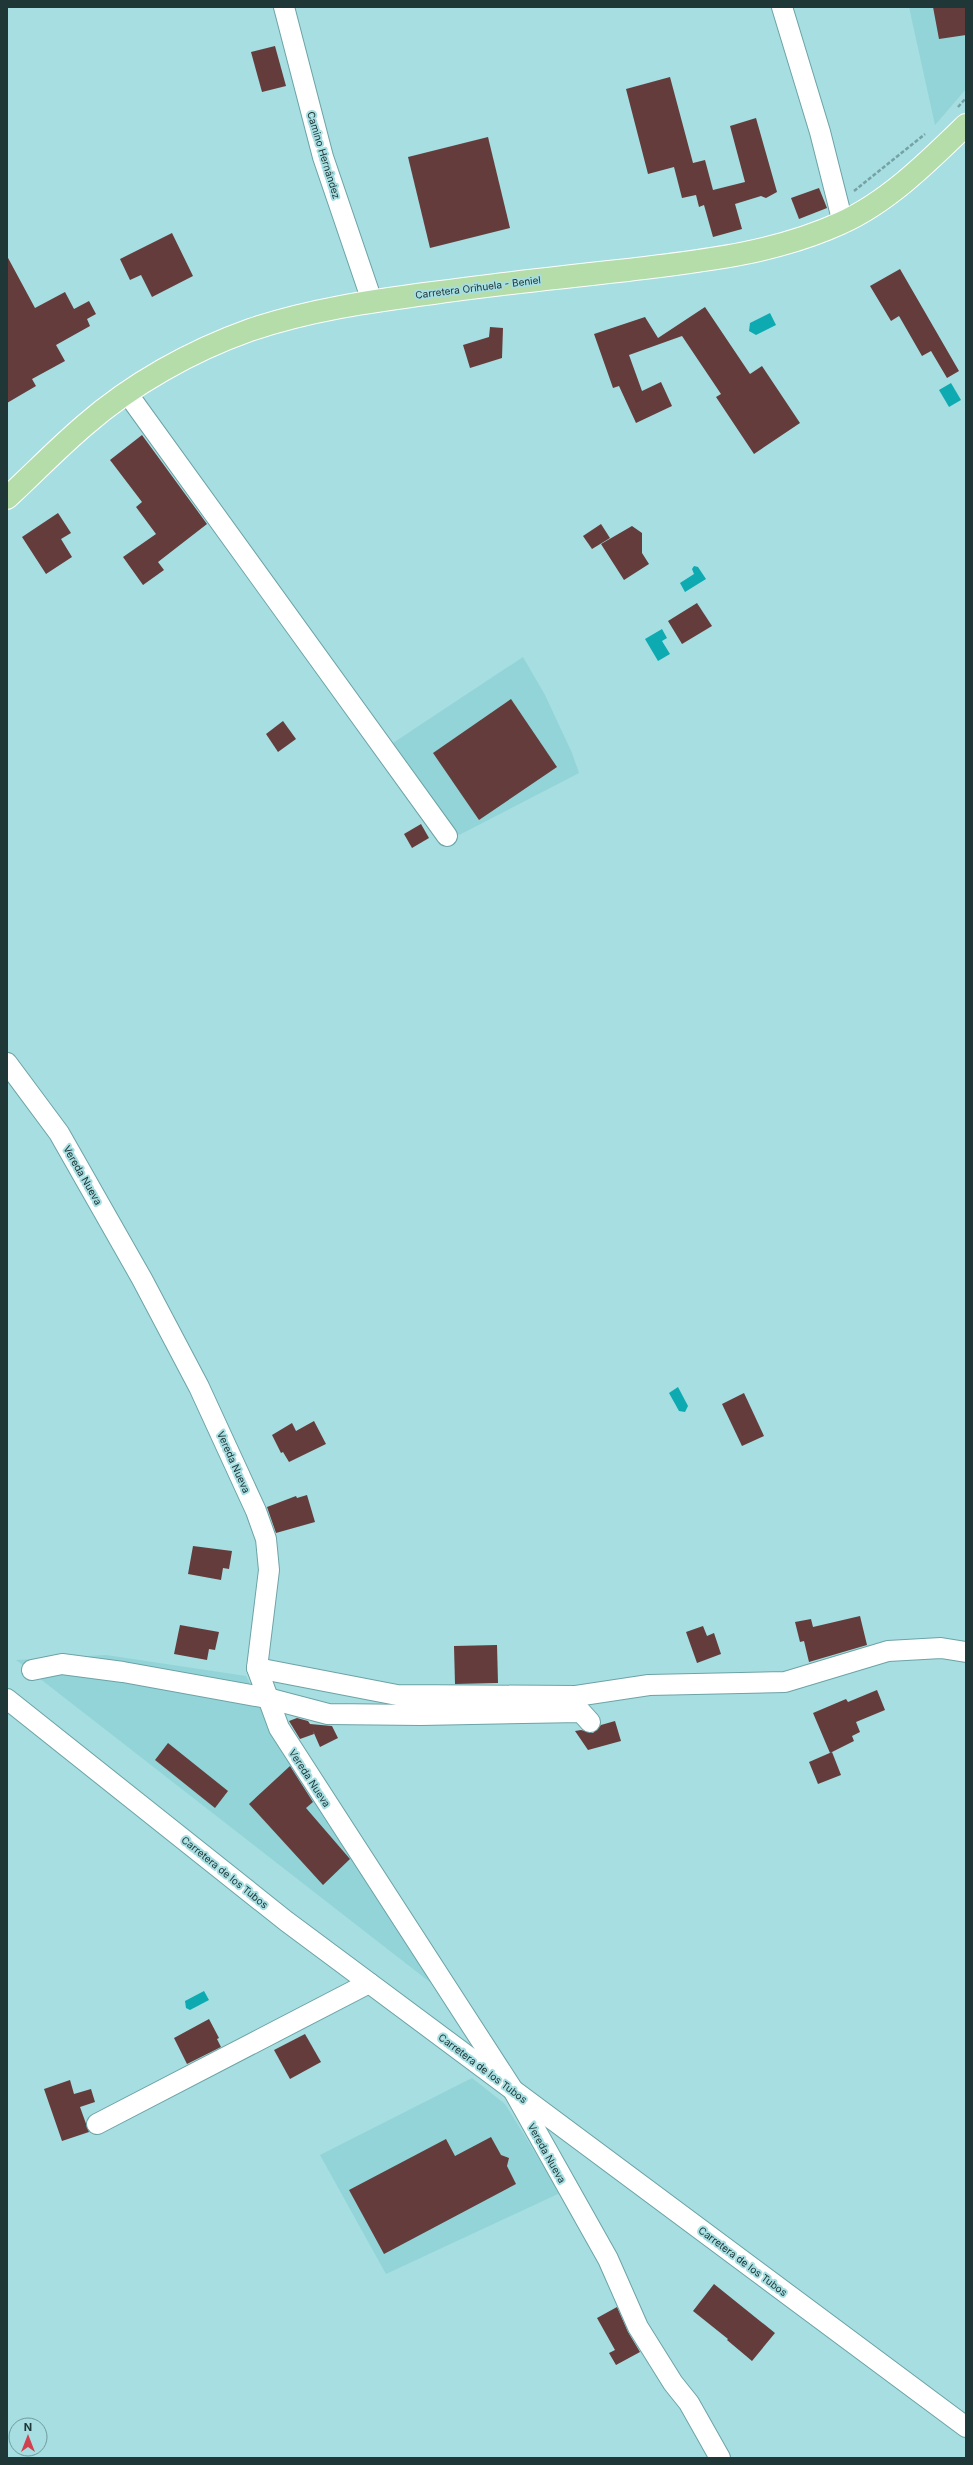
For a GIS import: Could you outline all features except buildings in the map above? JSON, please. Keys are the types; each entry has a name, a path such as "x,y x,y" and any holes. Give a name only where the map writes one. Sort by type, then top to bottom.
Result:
{"main road":[{"name":"Carretera Orihuela - Beniel","path":"7,498 86,424 127,393 188,357 252,330 312,312 372,301 721,258 758,252 806,237 843,222 889,195 966,125"}],"street":[{"name":"Camino Hernández","path":"284,7 323,157 372,301"},
{"path":"782,7 820,132 843,222"},
{"path":"127,393 447,836"},
{"name":"Vereda Nueva","path":"7,1063 59,1134 142,1279 199,1387 256,1511 266,1539 268,1570 257,1668 279,1728 296,1757 388,1893 513,2090 608,2259 638,2327 673,2383 689,2404 720,2458"},
{"path":"257,1668 397,1695 576,1696 649,1685 785,1682 888,1651 941,1648 966,1652"},
{"path":"32,1670 62,1664 123,1672 267,1698 328,1714 421,1715 581,1712 590,1722"},
{"name":"Carretera de los Tubos","path":"7,1700 286,1921 966,2427"},
{"path":"97,2124 369,1983"}],"shaded area":[{"path":"909,7 966,7 966,89 935,125"},
{"path":"770,313 776,325 756,335 749,331 750,323"},
{"path":"951,383 961,400 949,407 939,390"},
{"path":"694,566 698,567 706,579 685,592 680,583 694,574 692,569"},
{"path":"662,629 667,638 662,641 670,654 658,661 645,639"},
{"path":"523,657 545,695 572,753 579,773 459,835 393,743"},
{"path":"678,1387 688,1406 685,1412 679,1411 669,1393"},
{"path":"106,1655 246,1676 283,1749 444,1993 16,1660"},
{"path":"204,1991 209,2000 190,2010 186,2008 185,2001"},
{"path":"472,2078 505,2104 560,2193 386,2274 320,2155"}]}
